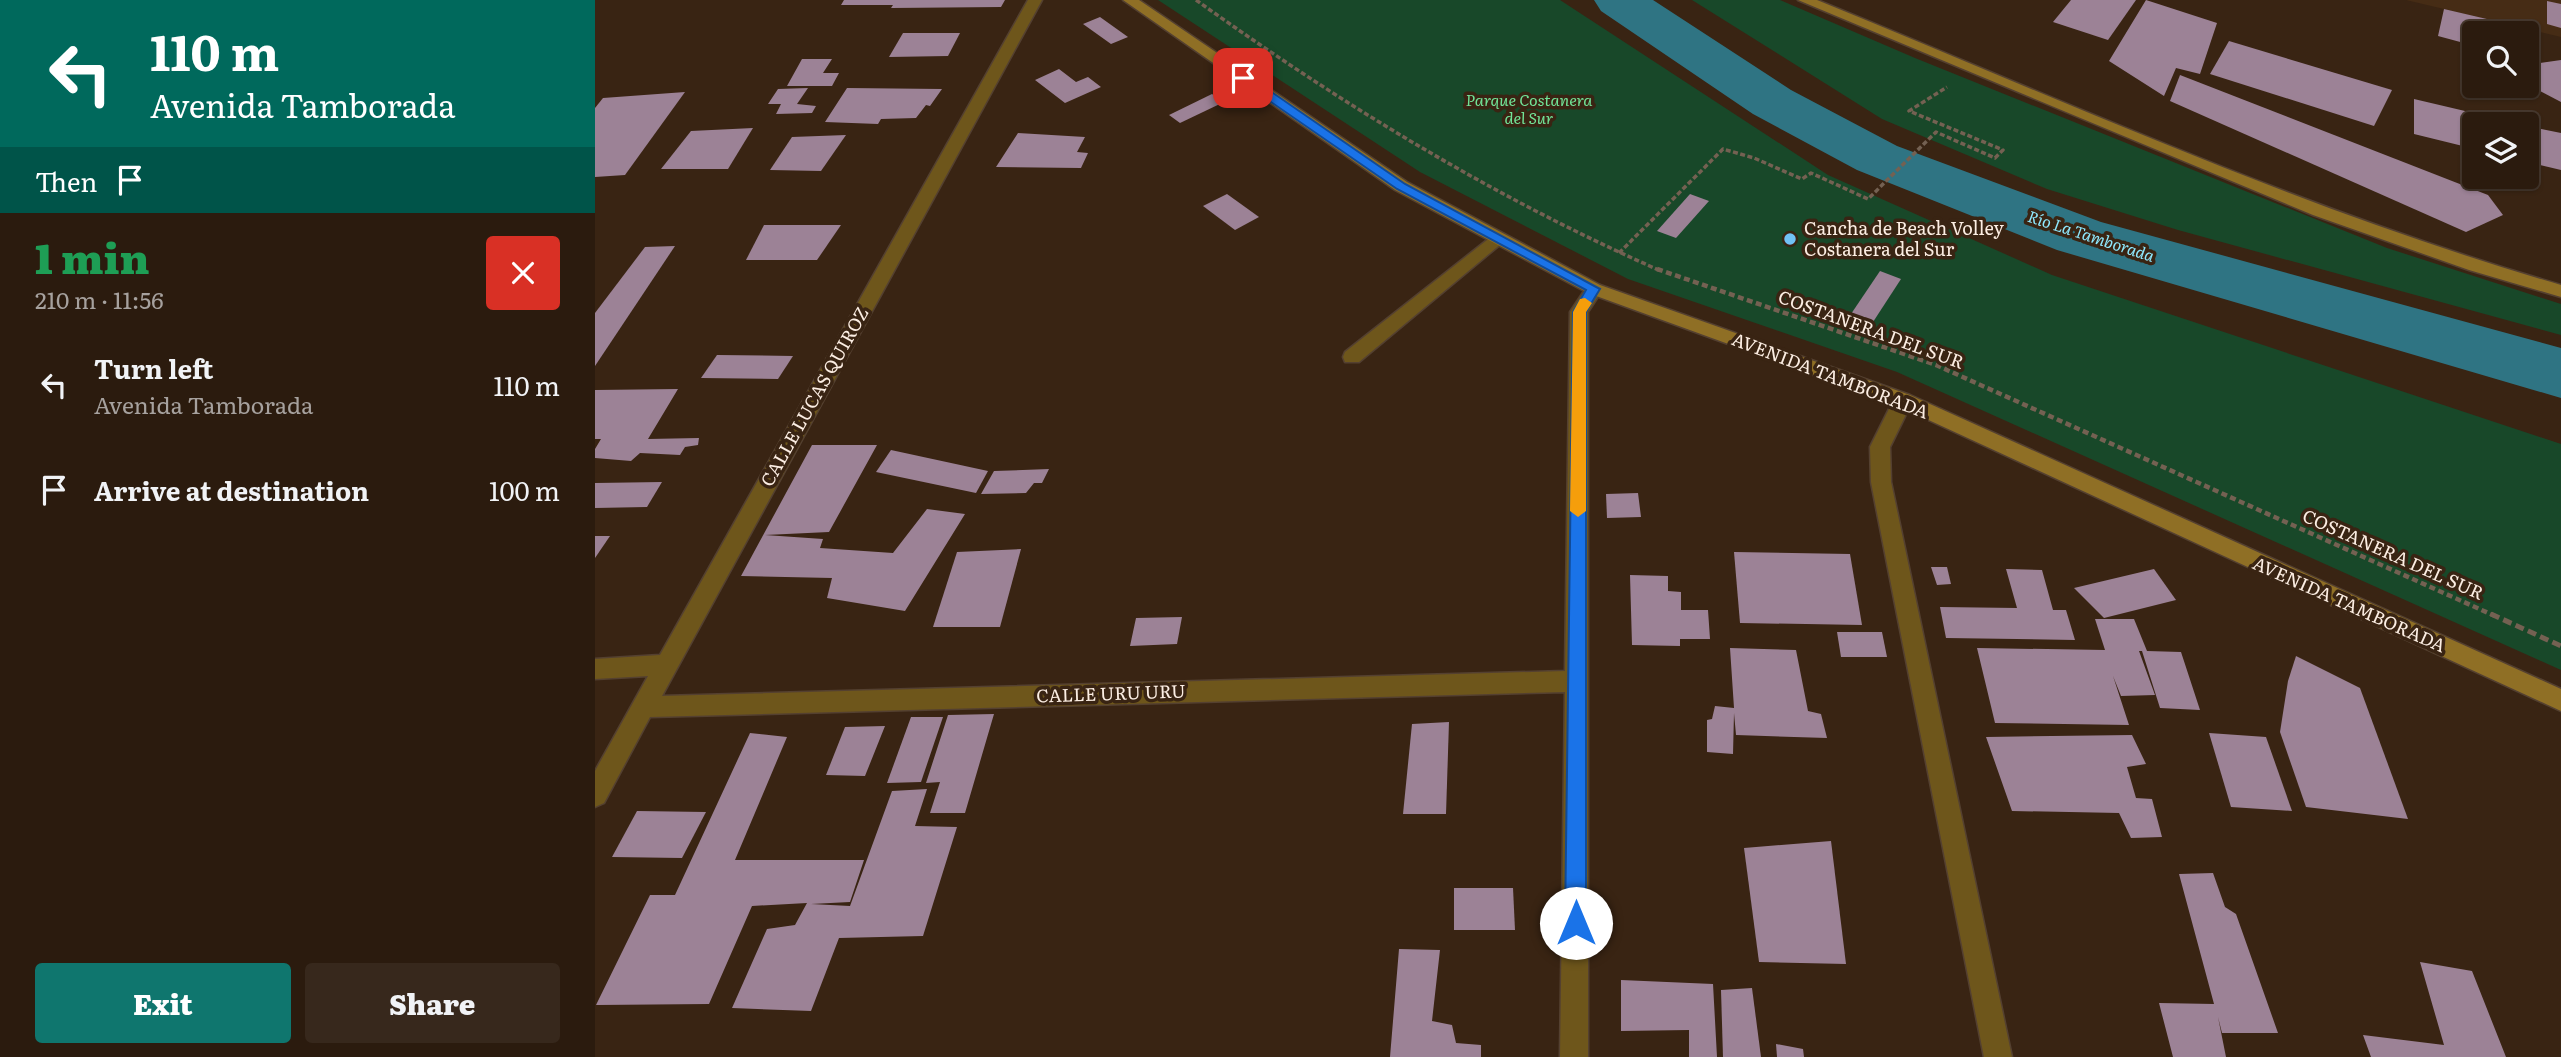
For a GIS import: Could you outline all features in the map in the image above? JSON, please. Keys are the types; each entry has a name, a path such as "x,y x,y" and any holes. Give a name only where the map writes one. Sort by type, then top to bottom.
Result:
{"main road":[{"name":"AVENIDA TAMBORADA","path":"1130,0 1401,186 1594,289 1903,400 2561,700"},
{"path":"1805,0 2319,211 2475,266 2561,291"}],"street":[{"name":"CALLE LUCAS QUIROZ","path":"595,794 669,665 1028,7 1035,0"},
{"path":"1352,357 1496,239"},
{"path":"1574,1057 1579,312 1594,289"},
{"path":"1903,400 1879,447 1881,482 1998,1057"},
{"path":"595,669 669,665"},
{"name":"CALLE URU URU","path":"645,707 1577,681"}],"path":[{"name":"COSTANERA DEL SUR","path":"1196,0 1244,35 1457,172 1619,253 1667,273 1932,363 2561,646"},
{"path":"1619,253 1723,149 1754,158 1802,179 1811,173 1868,199 1936,132 1995,158 2003,150 1909,111 1975,71"}],"shaded area":[{"path":"2406,0 2561,0 2561,37 2539,32 2539,21 2494,21"}],"green space":[{"name":"Parque Costanera del Sur","path":"1158,0 1560,0 1828,175 2052,275 2561,444 2561,670 1897,372 1628,279 1420,172"},
{"path":"1692,0 1780,0 1915,58 2387,248 2561,304 2561,335 2178,230 2047,189 1882,119"}],"building":[{"path":"844,0 1005,0 1001,7 891,8 893,5 841,5"},
{"path":"2071,0 2136,0 2108,40 2053,22"},
{"path":"2146,0 2217,23 2200,74 2176,68 2164,96 2109,61"},
{"path":"2547,1 2561,4 2561,28 2547,24"},
{"path":"2444,9 2495,21 2462,21 2462,42 2438,36"},
{"path":"1100,17 1128,37 1111,44 1083,24"},
{"path":"903,33 960,33 948,56 889,57"},
{"path":"2229,41 2392,90 2374,126 2210,74"},
{"path":"802,59 832,59 823,73 839,73 832,86 787,86"},
{"path":"2561,60 2561,102 2539,90 2539,63"},
{"path":"1059,69 1076,82 1088,77 1101,87 1065,103 1035,80"},
{"path":"2180,75 2462,185 2462,189 2473,189 2488,195 2503,215 2466,232 2170,101"},
{"path":"808,88 797,104 816,106 812,113 776,114 781,104 768,104 778,89"},
{"path":"847,88 942,89 930,106 926,105 916,118 881,119 878,124 825,122"},
{"path":"685,92 625,175 595,177 595,108 603,98"},
{"path":"1212,94 1224,102 1180,123 1169,115"},
{"path":"2414,99 2469,112 2462,112 2462,146 2414,134"},
{"path":"753,128 728,169 661,169 691,131"},
{"path":"2539,128 2561,133 2561,170 2539,165"},
{"path":"1018,133 1085,137 1077,152 1088,153 1081,168 996,167"},
{"path":"846,135 821,171 770,170 792,137"},
{"path":"1227,194 1259,217 1235,230 1203,206"},
{"path":"1690,194 1709,201 1676,238 1657,231"},
{"path":"764,225 841,225 817,260 746,260"},
{"path":"675,246 595,366 595,313 645,247"},
{"path":"1880,271 1901,279 1873,322 1851,314"},
{"path":"717,355 793,356 778,379 701,378"},
{"path":"678,389 648,439 699,438 698,445 685,447 680,455 640,453 631,461 595,458 595,449 601,439 595,439 595,390"},
{"path":"812,445 877,445 829,532 765,535 823,539 820,548 893,553 927,509 965,514 905,611 827,598 832,578 741,576"},
{"path":"891,450 988,471 976,493 876,472"},
{"path":"1049,469 1042,483 1034,483 1026,493 981,494 994,471"},
{"path":"662,482 647,507 595,508 595,483"},
{"path":"1638,493 1641,517 1607,518 1606,494"},
{"path":"595,536 610,536 595,558"},
{"path":"1021,549 1000,627 933,627 957,552"},
{"path":"1734,552 1850,554 1862,625 1740,623"},
{"path":"1931,567 1947,567 1951,584 1937,585"},
{"path":"2006,569 2042,570 2053,610 2066,610 2075,640 1946,638 1940,607 2017,608"},
{"path":"2154,569 2176,600 2104,618 2074,588"},
{"path":"1630,575 1668,576 1668,591 1681,592 1681,610 1708,610 1710,639 1680,639 1680,646 1632,645"},
{"path":"1182,617 1177,644 1130,646 1136,618"},
{"path":"2095,619 2134,619 2147,651 2181,652 2200,710 2160,708 2142,651 2139,651 2155,695 2121,696 2113,676 2129,725 1995,723 1977,648 2105,650"},
{"path":"1837,632 1882,632 1887,657 1841,657"},
{"path":"1730,648 1796,650 1808,711 1821,714 1827,738 1736,735 1734,713 1733,754 1707,752 1707,720 1712,719 1715,706 1734,708"},
{"path":"2296,656 2360,688 2408,819 2306,807 2280,732 2288,681"},
{"path":"994,714 965,813 930,813 940,782 926,783 948,715"},
{"path":"911,717 943,717 921,782 887,783"},
{"path":"1449,722 1446,814 1403,814 1412,724"},
{"path":"885,726 865,776 826,775 845,727"},
{"path":"750,733 787,737 735,860 864,860 850,902 811,904 850,906 892,791 927,789 915,826 957,827 923,936 839,938 811,1011 732,1008 767,929 795,925 807,903 752,906 709,1004 596,1005 650,895 675,895"},
{"path":"2209,733 2266,737 2292,811 2231,807"},
{"path":"2132,735 2146,764 2127,767 2136,798 2152,799 2162,837 2131,838 2119,813 2012,811 1986,737"},
{"path":"637,811 706,812 682,858 612,857"},
{"path":"1831,841 1846,964 1759,962 1744,848"},
{"path":"2213,873 2225,907 2236,914 2278,1033 2222,1033 2218,1017 2226,1057 2173,1057 2159,1003 2214,1004 2179,874"},
{"path":"1454,888 1513,888 1515,930 1454,930"},
{"path":"1399,949 1440,950 1432,1021 1452,1025 1456,1043 1481,1045 1481,1057 1390,1057"},
{"path":"2420,962 2472,971 2506,1057 2371,1057 2363,1035 2444,1045"},
{"path":"1621,980 1713,984 1717,1057 1689,1057 1689,1030 1621,1031"},
{"path":"1752,988 1761,1057 1723,1057 1721,990"},
{"path":"1776,1044 1803,1049 1804,1057 1777,1057"}],"waterway":[{"name":"Río La Tamborada","path":"1619,0 1772,102 1877,158 2079,236 2561,373"}],"slow traffic":[{"path":"1578,511 1579,312 1585,303"}],"place":[{"name":"Cancha de Beach Volley Costanera del Sur","path":"1790,239"}],"route":[{"path":"1243,78 1401,186 1594,289 1579,312 1576,923"}]}
